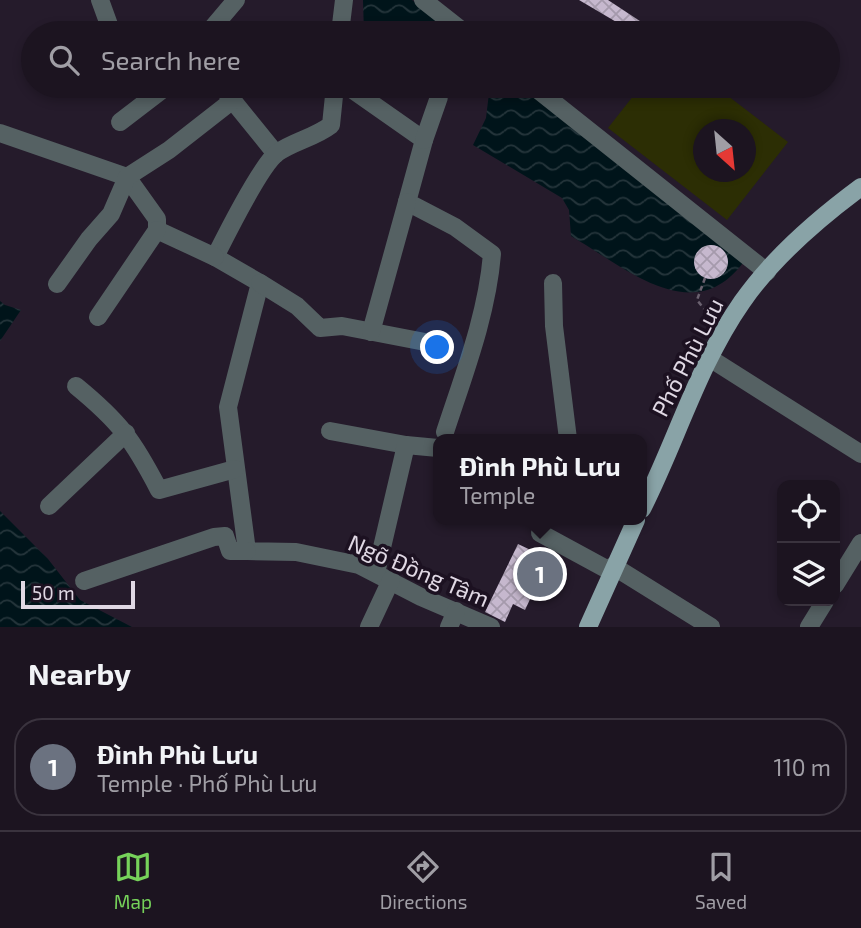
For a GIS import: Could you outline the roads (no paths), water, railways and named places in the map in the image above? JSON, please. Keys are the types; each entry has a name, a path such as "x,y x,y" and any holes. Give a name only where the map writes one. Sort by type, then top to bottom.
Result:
{"main road":[{"name":"Phố Phù Lưu","path":"647,496 711,359 742,302 767,272 858,193"},
{"name":"Phố Phù Lưu","path":"588,627 633,525"}],"street":[{"path":"100,0 107,21"},
{"path":"218,21 236,0"},
{"path":"341,21 344,0"},
{"path":"423,0 450,21"},
{"path":"120,122 151,98"},
{"path":"215,257 235,217 276,154 316,137 331,125 334,98"},
{"path":"364,98 424,140"},
{"path":"371,332 424,140 439,98"},
{"path":"548,98 767,272"},
{"path":"57,284 111,214 127,177 169,150 233,100 276,154"},
{"path":"0,133 127,177 157,219 157,230 98,317"},
{"path":"407,202 455,227 492,254 491,277 449,434"},
{"path":"157,230 215,257 260,283 297,306 320,328 342,326 425,342"},
{"path":"84,581 214,537 225,536 230,551 247,551 228,407 260,283"},
{"path":"554,283 554,326 567,434"},
{"path":"711,359 861,454"},
{"path":"76,386 104,409 136,445 159,490 235,469"},
{"path":"330,431 406,445 433,442"},
{"path":"49,506 126,433"},
{"path":"369,627 383,577 406,445"},
{"path":"540,533 612,569 711,627"},
{"path":"840,577 861,543"},
{"name":"Ngõ Đồng Tâm","path":"247,551 305,554 359,565 452,619 491,627"},
{"path":"808,627 822,606"}],"water":[{"path":"363,0 412,0 439,21 364,21"},
{"path":"488,98 537,98 745,260 725,281 704,291 682,292 660,287 637,276 571,236 569,210 562,198 473,145 486,118"},
{"path":"0,301 21,310 0,341"},
{"path":"0,511 48,559 80,600 132,627 0,627"}],"place":[{"name":"Đình Phù Lưu","path":"540,574"}]}
